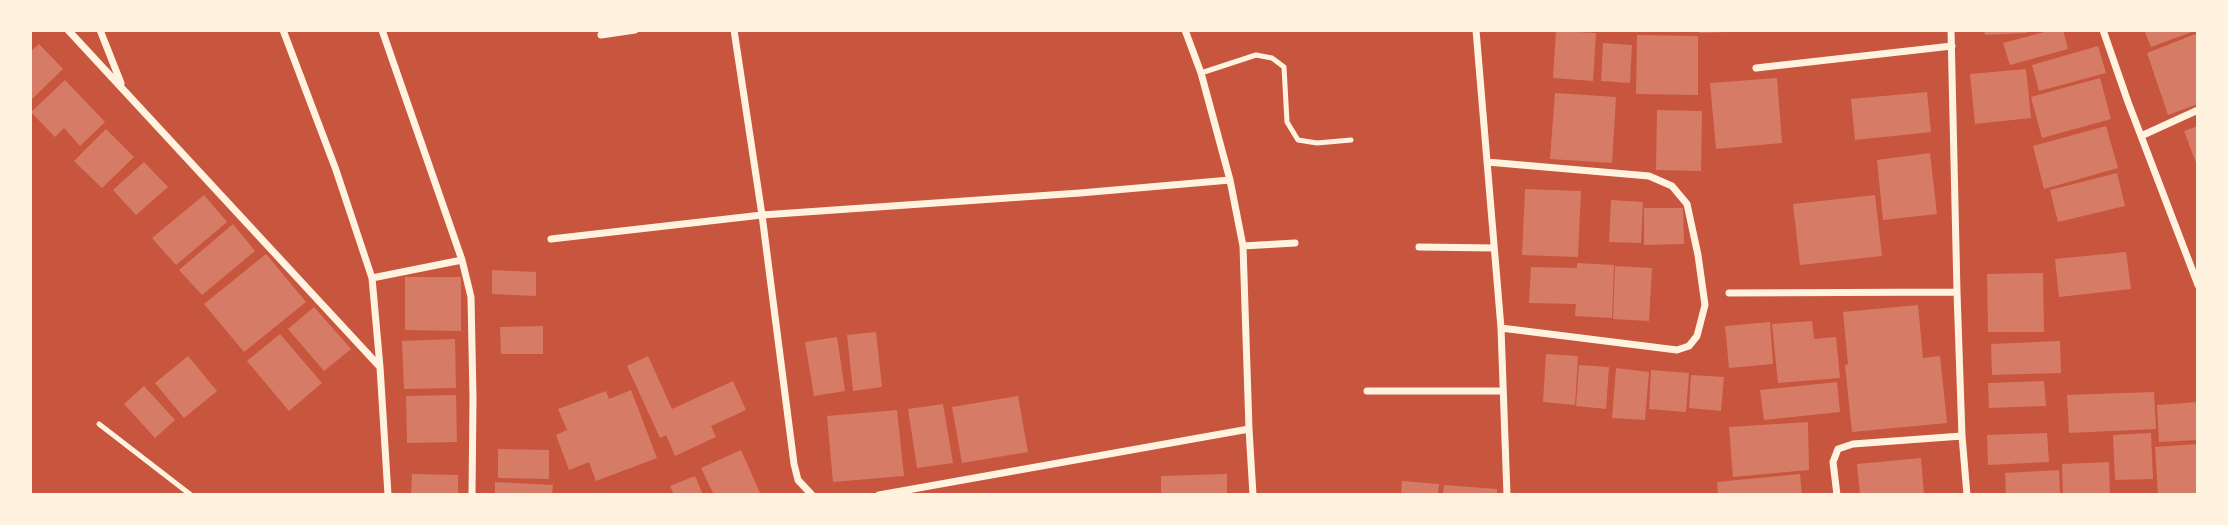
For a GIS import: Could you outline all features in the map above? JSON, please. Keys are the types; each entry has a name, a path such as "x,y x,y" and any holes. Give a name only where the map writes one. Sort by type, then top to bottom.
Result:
{"street":[{"path":"68,30 380,367"},
{"path":"100,30 122,87"},
{"path":"283,30 336,170 372,278 388,495"},
{"path":"382,30 462,260 471,297 472,495"},
{"path":"601,35 635,30"},
{"path":"734,30 762,215 794,464 798,480 812,495"},
{"path":"1185,30 1230,180 1243,246 1253,495"},
{"path":"1476,30 1501,328 1507,495"},
{"path":"1951,30 1957,292 1967,495"},
{"path":"2104,30 2198,285"},
{"path":"1756,68 1952,46"},
{"path":"2141,136 2198,110"},
{"path":"1487,162 1648,176 1672,186 1687,204 1705,305 1697,336 1689,346 1678,350 1501,328"},
{"path":"551,239 762,215 1230,180"},
{"path":"1243,246 1295,243"},
{"path":"1419,247 1494,248"},
{"path":"372,278 462,260"},
{"path":"1729,293 1957,292"},
{"path":"1367,391 1502,391"},
{"path":"879,495 1249,429"},
{"path":"1837,495 1833,463 1838,449 1853,444 1962,436"}],"lane":[{"path":"1200,73 1256,54 1272,58 1284,67 1287,122 1298,139 1317,143 1352,140"},
{"path":"99,424 191,495"}],"building":[{"path":"1699,30 1728,30 1728,32 1700,33"},
{"path":"1984,30 2027,30 2027,33 1985,35"},
{"path":"2052,30 2063,30 2068,49 2010,65 2003,43"},
{"path":"2144,30 2197,30 2151,47"},
{"path":"1556,31 1596,33 1593,81 1553,78"},
{"path":"2198,33 2198,104 2168,115 2147,53"},
{"path":"1637,35 1698,36 1698,95 1636,94"},
{"path":"1603,43 1632,45 1630,83 1601,81"},
{"path":"39,44 63,69 30,101 30,52"},
{"path":"2098,46 2106,73 2039,91 2032,65"},
{"path":"2026,69 2031,118 1975,124 1970,74"},
{"path":"1777,78 1782,143 1716,149 1710,83"},
{"path":"2100,78 2111,119 2042,138 2031,97"},
{"path":"65,80 105,122 80,146 64,128 55,137 31,112"},
{"path":"1927,92 1931,132 1855,140 1851,99"},
{"path":"1555,93 1616,97 1612,163 1550,159"},
{"path":"1657,110 1702,111 1701,171 1656,170"},
{"path":"2106,126 2118,168 2044,189 2033,146"},
{"path":"2198,126 2198,162 2196,163 2184,131"},
{"path":"106,129 134,157 102,188 74,161"},
{"path":"1930,153 1937,214 1883,220 1877,160"},
{"path":"144,162 168,187 136,215 113,190"},
{"path":"2117,173 2125,206 2058,222 2050,190"},
{"path":"1525,189 1581,191 1578,257 1522,255"},
{"path":"204,195 227,222 176,265 152,238"},
{"path":"1875,195 1882,256 1800,265 1793,204"},
{"path":"1611,200 1643,202 1641,243 1609,242"},
{"path":"1644,208 1683,208 1684,244 1644,245"},
{"path":"233,224 255,251 202,295 179,270"},
{"path":"2126,252 2131,289 2059,297 2055,259"},
{"path":"266,254 306,302 244,352 204,304"},
{"path":"1577,263 1614,265 1612,318 1575,316 1576,304 1529,303 1531,267 1577,268"},
{"path":"1615,266 1652,268 1649,321 1613,319"},
{"path":"492,270 536,272 536,296 492,294"},
{"path":"2043,273 2044,332 1988,332 1987,274"},
{"path":"405,277 461,277 461,331 405,330"},
{"path":"1918,305 1923,358 1940,356 1947,423 1852,432 1843,312"},
{"path":"314,307 351,349 324,371 288,329"},
{"path":"1812,321 1814,339 1836,337 1840,378 1778,383 1772,324"},
{"path":"1770,322 1773,364 1729,368 1725,326"},
{"path":"543,326 543,354 501,354 500,327"},
{"path":"876,332 882,387 853,391 847,335"},
{"path":"280,334 322,383 289,411 247,361"},
{"path":"837,337 845,391 814,396 805,342"},
{"path":"455,339 456,388 404,389 402,341"},
{"path":"2060,341 2061,373 1992,375 1991,344"},
{"path":"1546,354 1578,356 1575,405 1543,402"},
{"path":"188,356 217,391 184,418 155,383"},
{"path":"648,356 672,409 733,381 746,410 711,426 716,437 675,456 666,435 660,438 627,366"},
{"path":"1579,365 1609,367 1606,409 1576,406"},
{"path":"1616,368 1649,372 1645,420 1612,418"},
{"path":"1651,370 1689,373 1686,412 1649,409"},
{"path":"1691,375 1724,377 1721,411 1689,408"},
{"path":"2044,381 2046,406 1989,408 1988,383"},
{"path":"1837,382 1840,412 1764,420 1760,390"},
{"path":"144,386 175,420 155,438 124,404"},
{"path":"631,390 657,458 596,481 589,462 569,470 556,435 567,430 558,409 606,391 609,399"},
{"path":"2154,392 2156,429 2069,433 2067,395"},
{"path":"456,395 457,442 407,443 406,396"},
{"path":"1018,396 1028,452 962,463 952,407"},
{"path":"2198,402 2198,440 2159,442 2157,405"},
{"path":"943,404 953,463 917,468 908,409"},
{"path":"897,410 904,476 833,482 827,416"},
{"path":"1808,422 1809,470 1733,477 1729,427"},
{"path":"2047,433 2049,462 1988,465 1987,435"},
{"path":"2151,433 2153,479 2115,480 2113,435"},
{"path":"2198,444 2198,495 2158,495 2155,447"},
{"path":"498,449 549,450 549,479 498,478"},
{"path":"741,450 761,495 714,495 701,468"},
{"path":"1921,458 1924,495 1860,495 1857,464"},
{"path":"2109,462 2110,495 2063,495 2062,464"},
{"path":"2059,470 2060,495 2006,495 2005,473"},
{"path":"412,474 458,475 458,495 411,495"},
{"path":"1227,474 1227,495 1161,495 1161,476"},
{"path":"1800,474 1802,495 1718,495 1717,482"},
{"path":"695,476 703,495 674,495 670,486"},
{"path":"1402,481 1439,484 1438,495 1401,495"},
{"path":"495,482 553,485 552,495 495,495"},
{"path":"1444,485 1497,489 1497,495 1443,495"}]}
